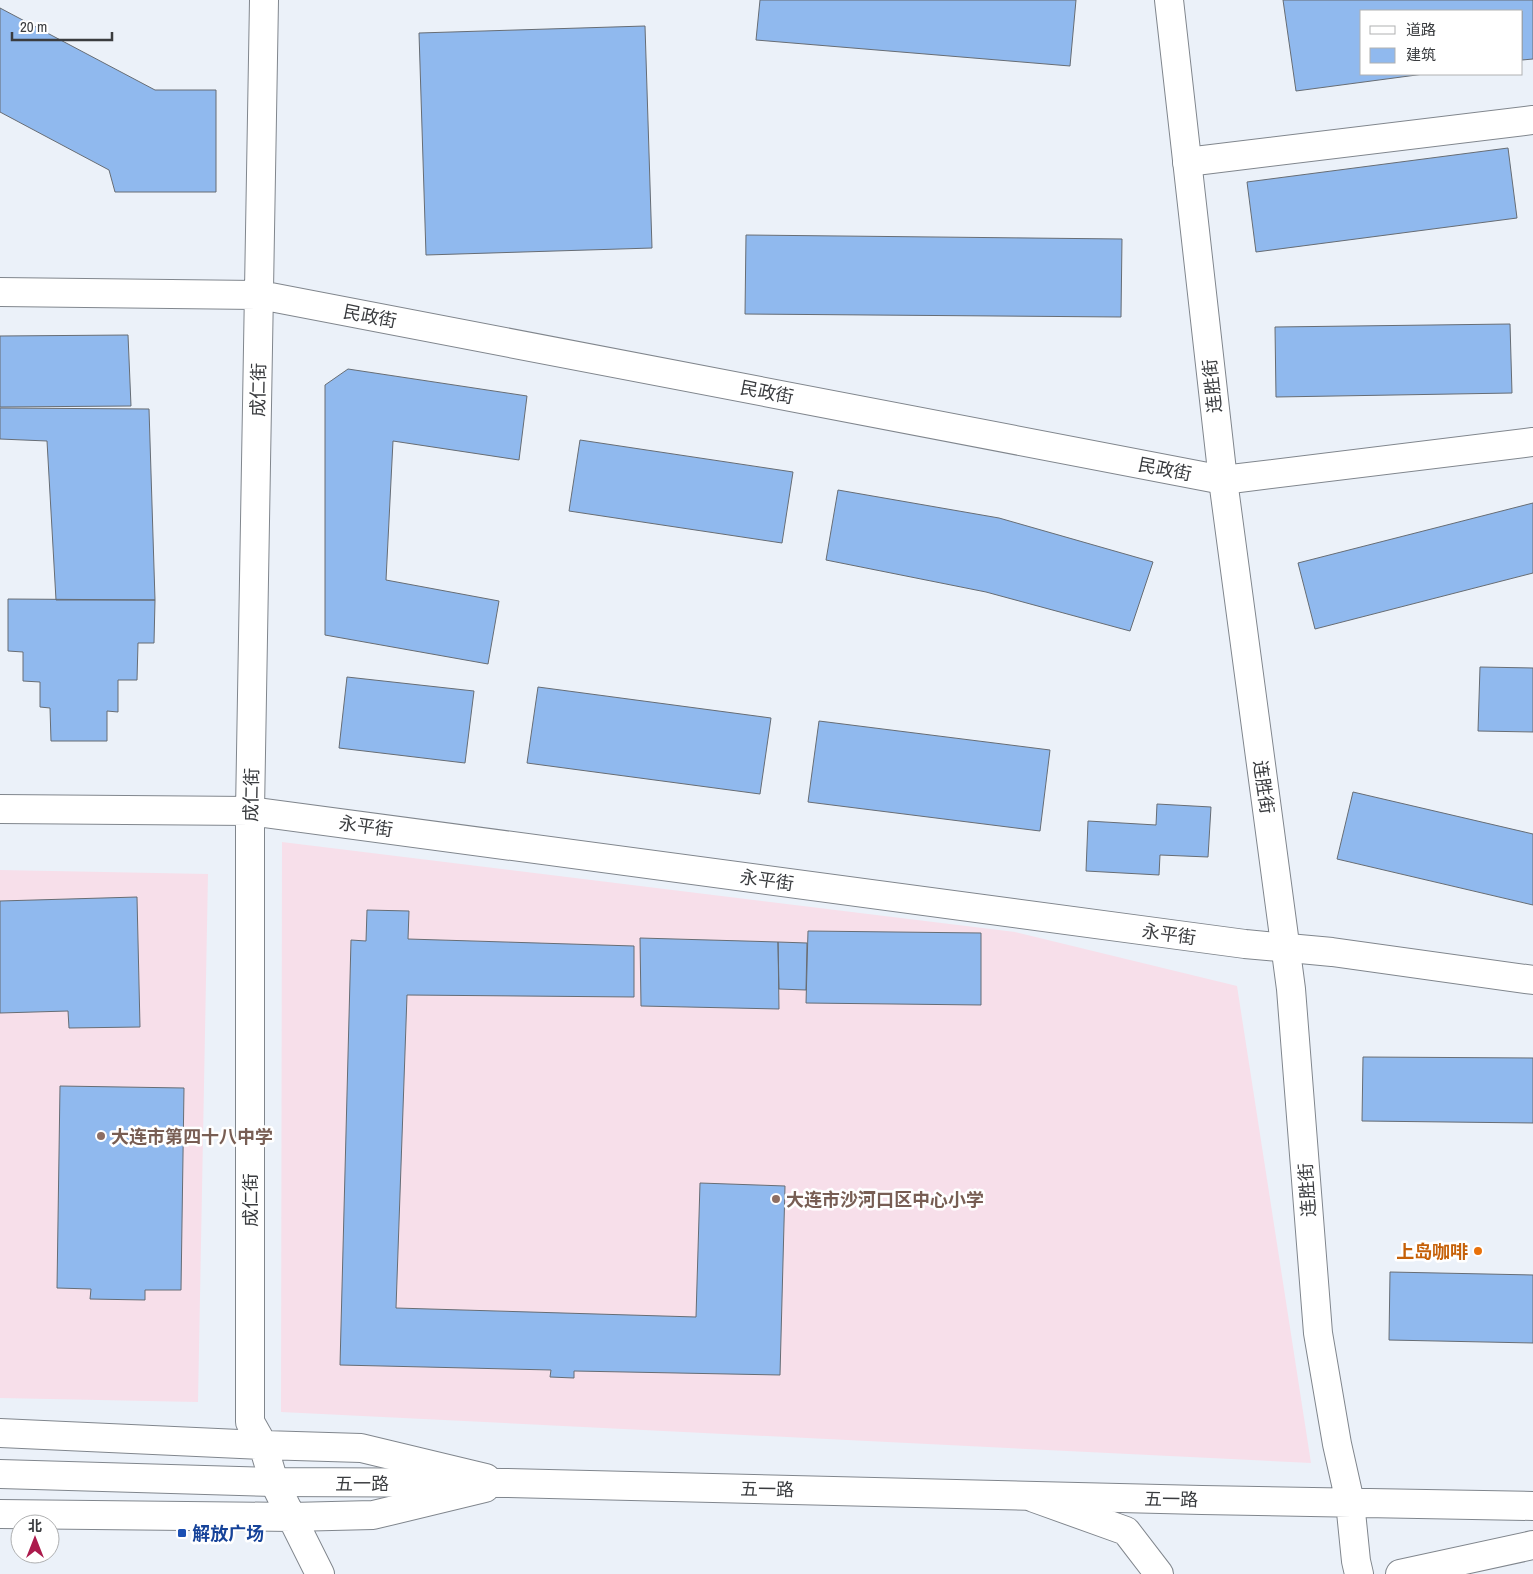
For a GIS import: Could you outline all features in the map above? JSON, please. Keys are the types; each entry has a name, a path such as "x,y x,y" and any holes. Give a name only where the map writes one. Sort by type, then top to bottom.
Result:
{"street":[{"name":"成仁街","path":"264,0 250,811 250,1422 263,1446 274,1482 320,1574"},
{"name":"连胜街","path":"1169,0 1223,480 1291,989 1318,1333 1337,1444 1350,1502 1359,1574"},
{"path":"1187,162 1533,120"},
{"name":"民政街","path":"0,292 260,294 1223,480 1533,442"},
{"name":"永平街","path":"0,809 250,811 1245,944 1332,952 1533,980"},
{"path":"0,1433 263,1446 361,1448 507,1483"},
{"name":"五一路","path":"0,1474 274,1482 507,1483 1533,1506"},
{"path":"0,1514 291,1517 373,1515 507,1483"},
{"path":"1028,1496 1126,1531 1160,1574"},
{"path":"1400,1574 1533,1545"}],"shaded area":[{"name":"大连市沙河口区中心小学","path":"282,842 1015,932 1237,986 1311,1463 281,1412"},
{"name":"大连市第四十八中学","path":"0,870 208,874 198,1402 0,1398"}],"building":[{"path":"760,0 1076,0 1070,66 756,40"},
{"path":"1283,0 1533,0 1533,59 1523,60 1523,10 1360,10 1360,75 1416,75 1296,91"},
{"path":"0,8 155,90 216,90 216,192 115,192 109,170 0,112"},
{"path":"645,26 652,248 426,255 419,33"},
{"path":"1508,148 1517,218 1256,252 1247,182"},
{"path":"746,235 1122,239 1121,317 745,314"},
{"path":"1510,324 1512,393 1276,397 1275,327"},
{"path":"128,335 131,406 0,407 0,336"},
{"path":"348,369 527,396 519,460 393,441 386,580 499,601 488,664 325,635 325,385"},
{"path":"0,408 149,409 155,600 56,600 47,441 0,439"},
{"path":"580,440 793,472 782,543 569,511"},
{"path":"838,490 999,518 1153,562 1130,631 986,592 826,560"},
{"path":"1533,503 1533,573 1315,629 1298,563"},
{"path":"8,599 155,600 154,643 138,643 137,680 118,680 118,712 107,711 107,741 51,741 50,708 40,707 40,682 23,681 23,652 8,651"},
{"path":"1480,667 1533,668 1533,732 1478,731"},
{"path":"347,677 474,691 465,763 339,748"},
{"path":"538,687 771,718 760,794 527,763"},
{"path":"819,721 1050,750 1040,831 808,802"},
{"path":"1353,792 1533,834 1533,905 1337,859"},
{"path":"1157,804 1211,807 1208,857 1160,855 1159,875 1086,871 1088,821 1156,825"},
{"path":"137,897 140,1027 69,1028 68,1011 0,1013 0,901"},
{"path":"367,910 409,911 408,939 634,946 634,997 407,995 396,1308 696,1317 700,1183 785,1186 780,1375 574,1371 574,1378 550,1377 551,1370 340,1365 351,940 366,941"},
{"path":"808,931 981,933 981,1005 806,1003"},
{"path":"640,938 778,942 779,1009 641,1006"},
{"path":"778,942 807,943 806,990 779,989"},
{"path":"1363,1057 1533,1058 1533,1123 1362,1121"},
{"path":"60,1086 184,1088 181,1290 145,1290 145,1300 90,1299 91,1289 57,1288"},
{"path":"1390,1272 1533,1275 1533,1343 1389,1340"}],"place":[{"name":"大连市第四十八中学","path":"101,1136"},
{"name":"大连市沙河口区中心小学","path":"776,1199"},
{"name":"上岛咖啡","path":"1478,1251"},
{"name":"解放广场","path":"182,1533"}]}
